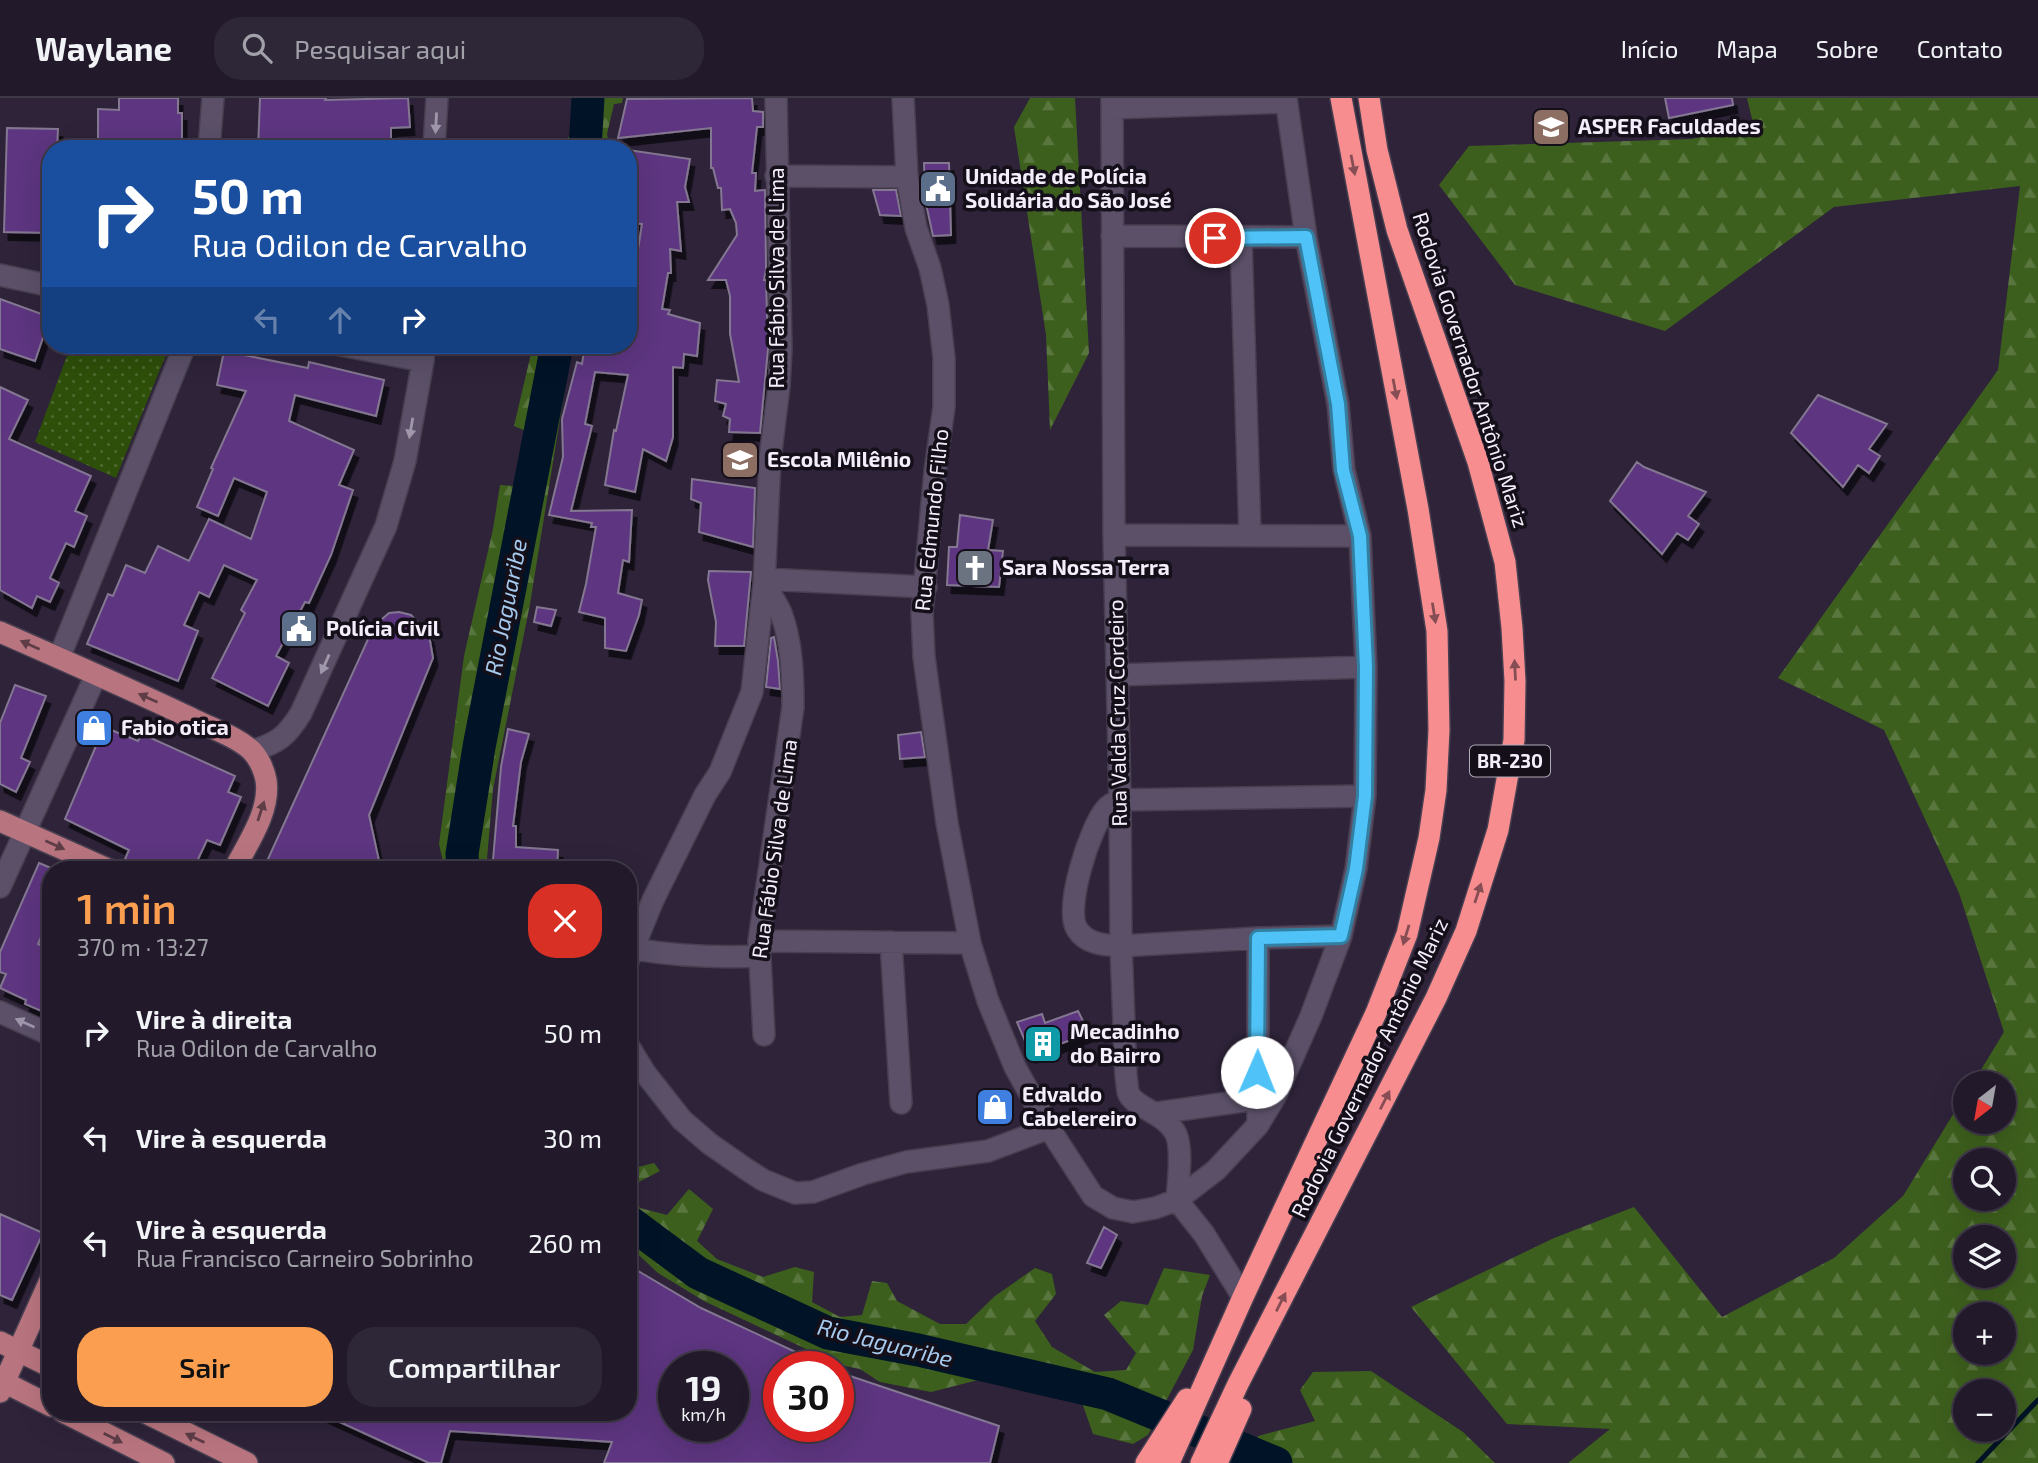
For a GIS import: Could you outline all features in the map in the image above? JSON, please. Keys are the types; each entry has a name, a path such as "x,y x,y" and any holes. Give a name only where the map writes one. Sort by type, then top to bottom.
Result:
{"highway":[{"name":"Rodovia Governador Antônio Mariz","path":"1146,1463 1174,1443 1376,1013 1407,934 1429,838 1436,790 1439,730 1437,631 1418,509 1340,98"},
{"name":"Rodovia Governador Antônio Mariz","path":"1207,1461 1215,1433 1243,1388 1262,1340 1436,998 1466,931 1498,830 1514,740 1515,681 1505,562 1478,462 1397,230 1377,150 1369,98"},
{"path":"1383,98 1399,203 1397,230"},
{"path":"1207,1461 1243,1388"}],"main road":[{"path":"0,632 232,738 252,751 262,766 266,781 265,802 238,861"},
{"path":"0,821 90,861"},
{"path":"42,1299 2,1385 42,1402"},
{"path":"0,1342 42,1363"},
{"path":"81,1421 164,1463"},
{"path":"162,1421 247,1463"}],"street":[{"path":"210,140 213,98"},
{"path":"435,140 437,98"},
{"name":"Rua Fábio Silva de Lima","path":"637,940 653,900 705,795 720,772 751,692 758,647 770,459 779,386 776,98"},
{"name":"Rua Edmundo Filho","path":"903,98 907,177 916,228 930,268 938,305 943,358 944,407 935,471 922,613 924,657 947,823 970,943 988,1001 1015,1067 1087,1188 1103,1202 1124,1212 1155,1208 1177,1200"},
{"path":"1112,103 1286,100 1306,237 1338,404 1343,470 1360,536 1366,667 1365,796 1356,869 1341,936 1287,1073 1258,1125 1216,1170 1177,1200"},
{"name":"Rua Valda Cruz Cordeiro","path":"1112,103 1114,535 1121,946 1126,1076 1128,1092 1132,1098 1157,1113"},
{"path":"776,176 907,177"},
{"path":"1112,236 1306,237"},
{"path":"1241,238 1250,535"},
{"path":"0,275 42,284"},
{"path":"59,658 181,354"},
{"path":"252,751 278,742 291,729 301,713 386,526 405,461 424,354"},
{"path":"1114,535 1360,536"},
{"path":"764,581 926,587"},
{"name":"Rua Fábio Silva de Lima","path":"764,581 784,623 793,685 793,708 759,949 764,1035"},
{"path":"1118,674 1366,667"},
{"path":"0,887 96,676"},
{"path":"1341,936 1121,946 1100,944 1086,939 1078,930 1073,915 1082,868 1093,832 1107,808 1120,800 1365,796"},
{"path":"1258,938 1258,1125"},
{"path":"891,942 901,1103"},
{"path":"637,955 712,958 759,949 891,942 970,943"},
{"path":"0,1012 42,1031"},
{"path":"637,1060 682,1121 746,1169 795,1193 813,1192 863,1174 906,1163 988,1151 1049,1128"},
{"path":"1157,1113 1257,1099"},
{"path":"1157,1113 1172,1128 1178,1141 1177,1200 1210,1242 1243,1297"}],"green space":[{"path":"575,98 623,98 622,103 614,104 607,134 608,140 568,140 568,137 575,136"},
{"path":"1030,98 1075,98 1089,353 1050,430 1046,335 1014,127"},
{"path":"1747,98 2038,98 2038,1463 1568,1463 1610,1429 1507,1424 1411,1307 1554,1238 1634,1207 1722,1317 1834,1258 1903,1196 1953,1115 1953,1134 2016,1134 2016,1071 1980,1071 2004,1032 1959,893 1884,730 1778,678 1998,370 2020,186 1834,207 1665,331 1515,285 1439,185 1469,146 1692,139 1753,123"},
{"path":"68,354 166,354 116,478 35,442"},
{"path":"531,354 571,354 530,604 493,789 487,861 443,861 439,844 464,656 493,529 500,485 514,486 526,431 514,426"},
{"path":"654,1163 660,1171 637,1183 637,1167"},
{"path":"689,1189 713,1209 697,1241 717,1259 763,1277 795,1267 814,1272 812,1302 840,1317 862,1315 872,1281 887,1283 897,1301 940,1324 966,1324 995,1296 1035,1268 1052,1274 1056,1294 1035,1321 1052,1347 1095,1372 1126,1370 1136,1353 1104,1315 1121,1301 1148,1305 1164,1268 1210,1275 1202,1296 1193,1350 1148,1435 1133,1444 1093,1434 1079,1394 994,1376 931,1392 880,1382 854,1368 854,1351 810,1351 704,1301 658,1273 637,1253 637,1202 640,1208 667,1215"},
{"path":"1371,1371 1463,1432 1495,1463 1245,1463 1258,1436 1315,1421 1300,1390 1313,1372"}],"building":[{"path":"119,98 178,98 178,113 182,113 182,139 98,140 98,109 119,110"},
{"path":"260,98 408,98 410,127 391,128 391,140 258,140"},
{"path":"752,98 753,111 763,112 763,127 757,127 752,173 756,173 755,191 765,190 764,280 768,349 760,433 729,432 730,419 723,416 726,404 715,401 717,380 739,382 730,334 730,296 726,280 708,280 737,235 736,223 730,209 722,210 721,188 718,188 711,168 711,128 618,138 627,99"},
{"path":"1665,98 1732,98 1733,105 1669,118"},
{"path":"7,128 58,129 57,140 42,140 42,233 4,232"},
{"path":"637,151 690,159 685,187 689,202 677,202 681,251 670,249 671,273 668,273 662,309 670,310 668,314 700,323 697,356 684,354 683,368 673,367 673,437 666,461 643,449 635,492 605,485 614,430 616,431 628,375 595,372 585,424 592,426 571,511 632,510 629,562 623,560 618,593 642,600 626,651 605,648 605,618 579,612 596,527 591,527 592,523 549,515 563,457 562,419 577,362 582,364 584,354 637,354 637,256 642,224 637,224"},
{"name":"Unidade de Polícia Solidária do São José","path":"924,163 949,163 951,235 933,236 923,190"},
{"path":"873,190 896,190 901,216 880,215"},
{"path":"0,299 42,314 42,340 35,361 0,349"},
{"path":"223,354 239,354 308,368 309,362 384,380 376,416 295,395 289,421 354,450 339,485 353,490 331,555 309,603 305,602 276,656 289,663 268,706 212,678 245,613 241,610 257,580 224,565 209,597 199,592 184,625 198,631 178,681 87,644 108,594 113,596 126,565 145,573 158,546 189,561 209,519 251,539 267,492 234,478 218,516 197,507 213,469 211,468 246,391 217,385"},
{"path":"0,387 28,400 9,439 91,476 75,511 87,516 74,547 66,543 50,578 59,583 50,602 37,596 32,608 0,590"},
{"path":"1818,395 1887,424 1869,449 1880,456 1869,473 1858,465 1843,487 1791,433"},
{"path":"1637,462 1706,492 1688,516 1699,524 1688,540 1677,533 1662,554 1610,501"},
{"path":"692,479 755,488 753,547 699,532 701,503 691,499"},
{"name":"Sara Nossa Terra","path":"960,515 993,520 988,550 1003,551 999,587 947,585 949,547 957,547"},
{"path":"709,571 751,572 744,646 715,646 716,622 708,580"},
{"path":"537,607 556,610 551,626 534,622"},
{"path":"389,613 411,615 429,635 433,658 369,815 379,861 267,861 374,626"},
{"path":"774,637 780,689 766,687 771,638"},
{"path":"15,685 46,696 21,758 30,762 16,792 0,784 0,723"},
{"path":"104,727 138,741 142,734 235,776 228,792 241,797 220,845 207,840 197,861 129,861 125,859 129,850 65,819"},
{"path":"508,729 529,734 521,762 513,826 516,826 516,847 558,850 557,861 493,860 501,767"},
{"path":"921,732 925,757 900,759 898,735"},
{"path":"39,863 42,864 42,935 38,944 42,946 42,1011 0,988 6,974 0,972 0,952"},
{"name":"Mecadinho do Bairro","path":"1078,1011 1089,1033 1031,1055 1017,1022 1042,1014 1045,1023"},
{"path":"0,1214 42,1233 42,1235 12,1300 0,1295"},
{"path":"1104,1227 1117,1235 1101,1268 1087,1263"},
{"path":"637,1270 701,1308 794,1351 763,1351 763,1442 854,1442 854,1377 999,1426 990,1463 604,1463 612,1442 450,1431 441,1463 429,1463 338,1421 637,1421"}],"waterway":[{"name":"Rio Jaguaribe","path":"586,140 588,98"},
{"name":"Rio Jaguaribe","path":"462,861 479,747 555,354"},
{"name":"Rio Jaguaribe","path":"637,1228 698,1273 828,1333 918,1350 1108,1394 1276,1463"},
{"path":"1978,1463 2038,1400"}],"place":[{"name":"ASPER Faculdades","path":"1551,127"},
{"name":"Unidade de Polícia Solidária do São José","path":"938,189"},
{"name":"Escola Milênio","path":"740,460"},
{"name":"Sara Nossa Terra","path":"975,568"},
{"name":"Polícia Civil","path":"299,629"},
{"name":"Fabio otica","path":"94,728"},
{"name":"Mecadinho do Bairro","path":"1043,1044"},
{"name":"Edvaldo Cabelereiro","path":"995,1107"}],"route":[{"path":"1215,238 1306,237 1338,404 1343,470 1360,536 1366,667 1365,796 1356,869 1341,936 1258,938 1257,1072"}]}
